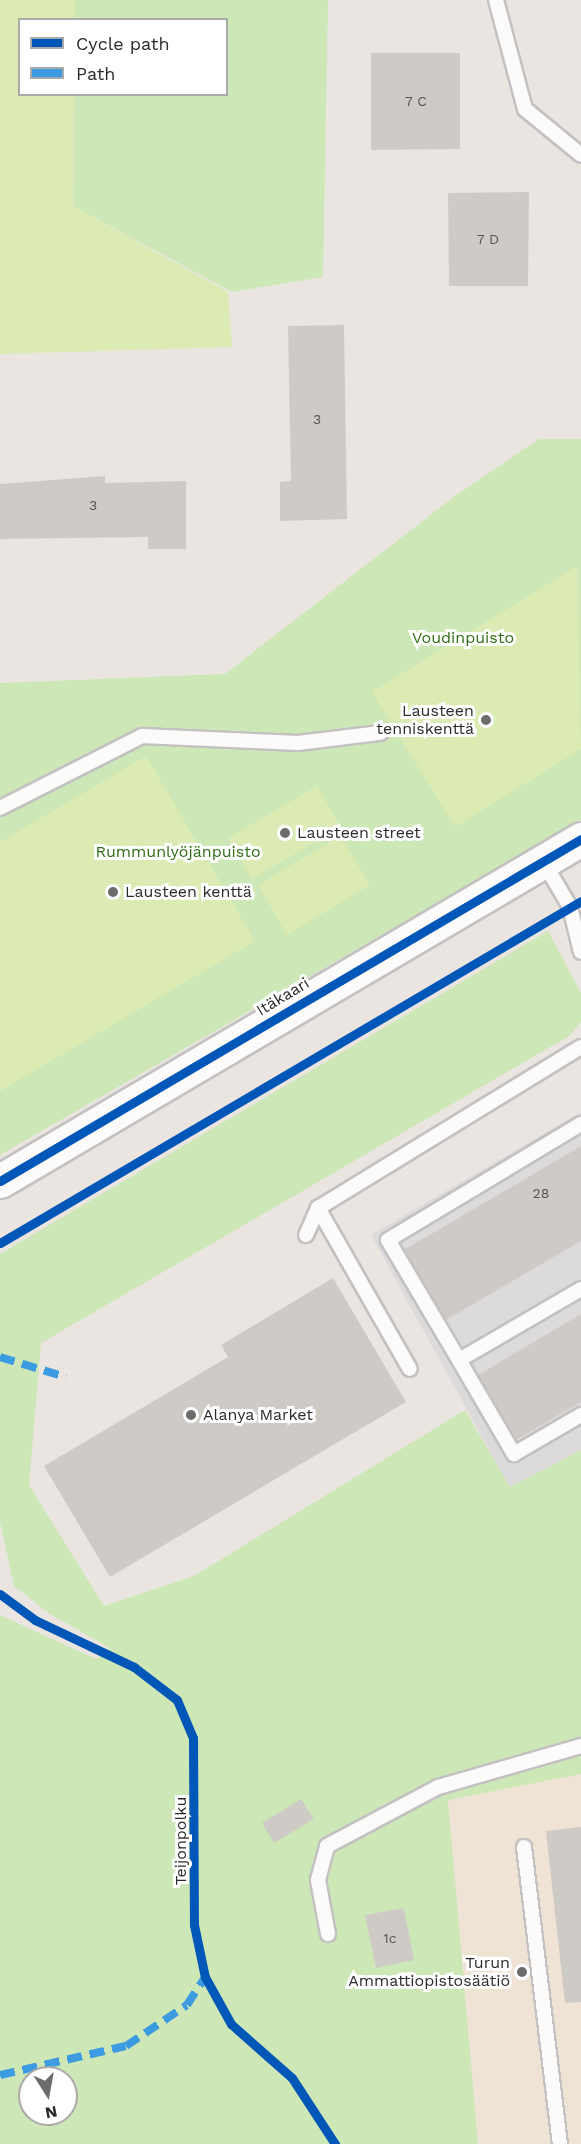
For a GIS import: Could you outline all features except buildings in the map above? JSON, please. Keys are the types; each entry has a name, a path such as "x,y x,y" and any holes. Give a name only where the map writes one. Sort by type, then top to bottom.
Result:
{"street":[{"name":"Itäkaari","path":"0,1181 581,839"}],"lane":[{"path":"496,0 525,109 581,155"},
{"path":"0,808 142,736 298,743 380,733"},
{"path":"543,861 570,907 581,952"},
{"path":"306,1235 318,1208 581,1047"},
{"path":"581,1124 388,1240 514,1454 581,1415"},
{"path":"318,1208 410,1369"},
{"path":"459,1360 581,1289"},
{"path":"328,1934 318,1880 327,1846 438,1787 581,1746"},
{"path":"524,1847 560,2144"}],"shaded area":[{"path":"581,1112 581,1450 510,1488 371,1235"},
{"name":"Turun Ammattiopistosäätiö","path":"581,1774 581,2144 478,2144 448,1800"}],"green space":[{"path":"0,0 75,0 75,18 18,18 18,96 74,96 73,206 228,292 232,347 0,354"},
{"path":"75,0 328,0 323,277 232,292 73,206 74,96 228,96 228,18 75,18"},
{"name":"Rummunlyöjänpuisto","path":"539,439 581,439 581,820 0,1155 0,683 225,674 455,496"},
{"name":"Lausteen tenniskenttä","path":"577,566 581,749 455,827 372,692"},
{"name":"Lausteen kenttä","path":"146,756 255,941 0,1091 0,842"},
{"name":"Lausteen street","path":"317,786 341,827 252,879 228,838"},
{"path":"340,836 370,885 287,935 258,885"},
{"path":"548,931 581,993 581,1022 569,1036 41,1343 29,1485 104,1606 194,1576 465,1410 510,1487 581,1450 581,1774 448,1800 478,2144 0,2144 0,1615 96,1659 110,1648 50,1614 14,1586 0,1522 0,1254"}],"marked path":[{"path":"0,1357 66,1377"},
{"path":"0,2075 126,2046 187,2005 205,1977"}],"cycle path":[{"path":"0,1181 581,839"},
{"path":"0,1243 581,901"},
{"name":"Teijonpolku","path":"0,1594 35,1620 134,1667 177,1700 193,1738 194,1925 205,1977 231,2024 292,2078 335,2144"}],"place":[{"name":"Lausteen tenniskenttä","path":"486,720"},
{"name":"Lausteen street","path":"285,833"},
{"name":"Lausteen kenttä","path":"113,892"},
{"name":"Alanya Market","path":"191,1415"},
{"name":"Turun Ammattiopistosäätiö","path":"522,1972"}],"park label":[{"name":"Voudinpuisto","path":"463,638"}]}
